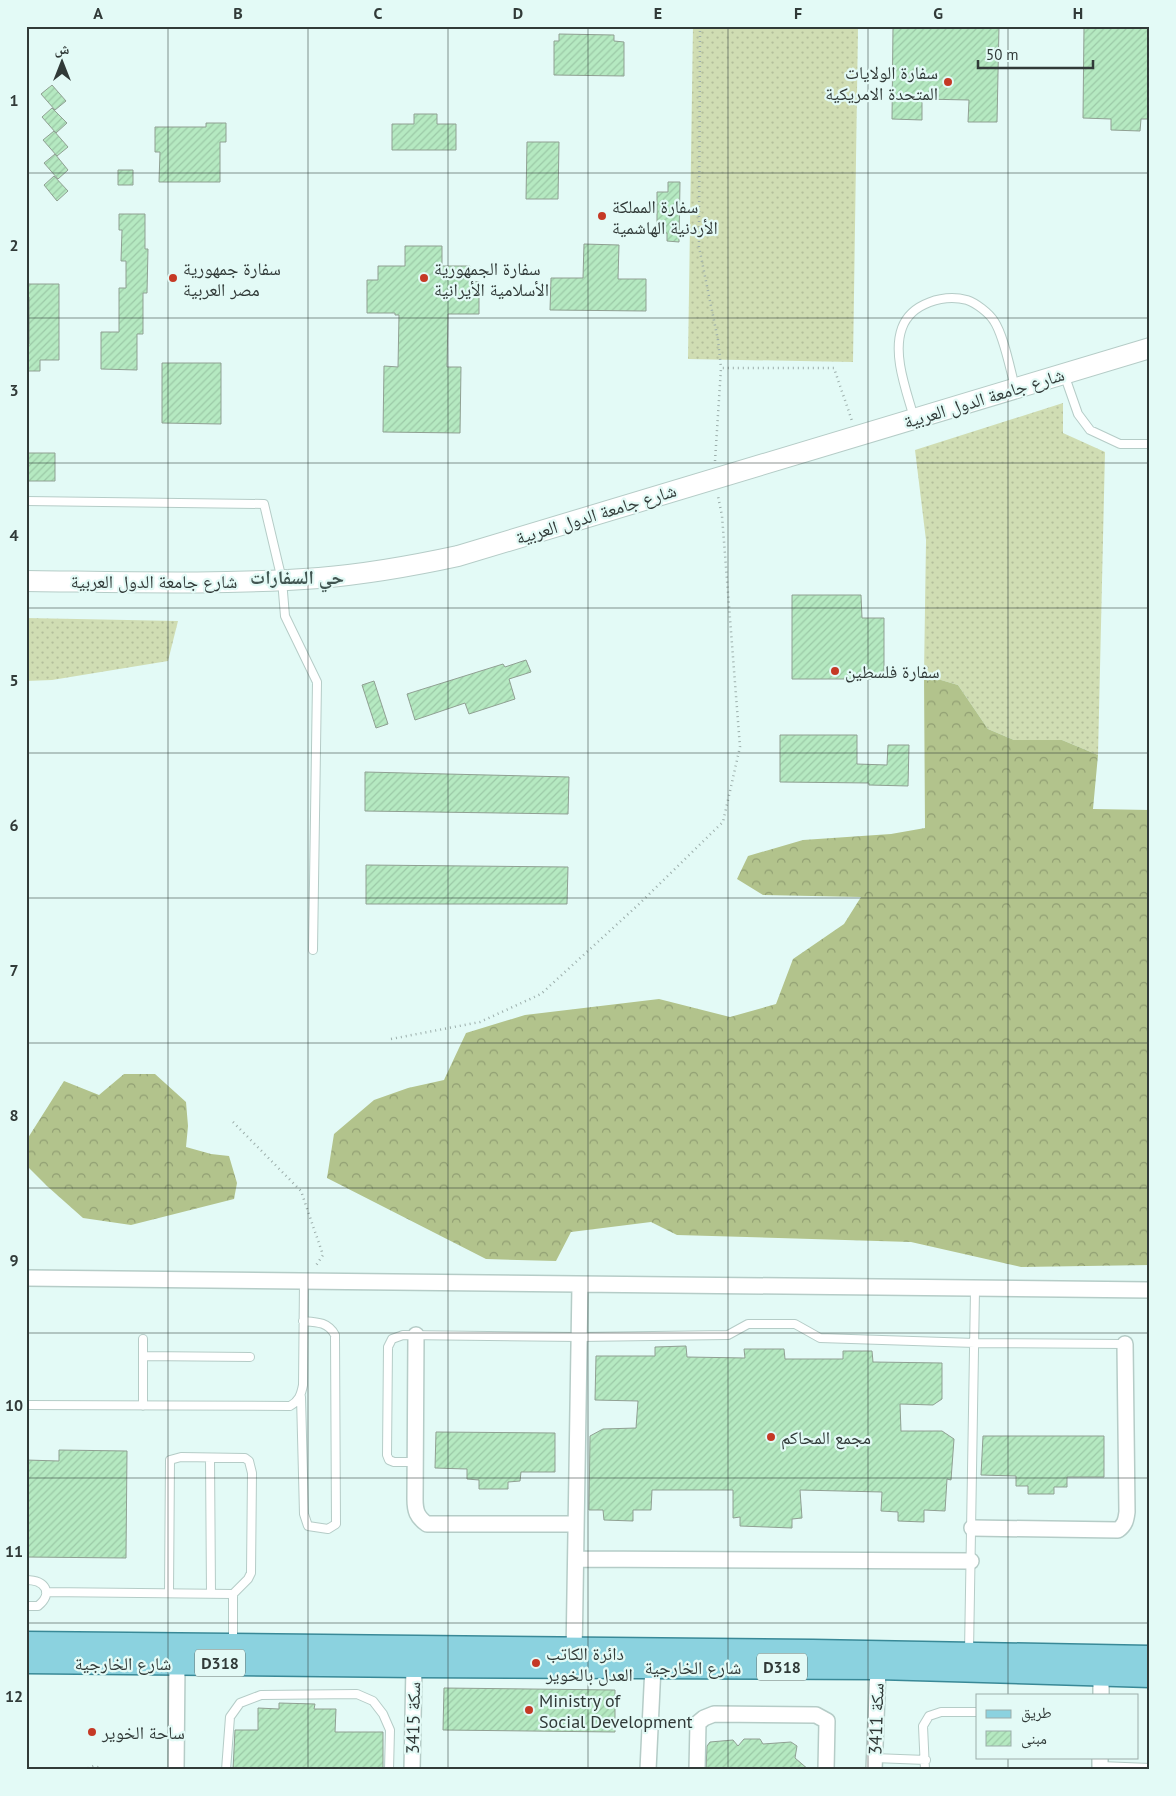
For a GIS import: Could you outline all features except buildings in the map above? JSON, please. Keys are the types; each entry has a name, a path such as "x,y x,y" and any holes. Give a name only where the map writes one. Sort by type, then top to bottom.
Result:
{"main road":[{"name":"شارع الخارجية","path":"26,1643 500,1648 644,1659 653,1666 878,1668 1100,1685"},
{"path":"73,1643 86,1650 101,1654 160,1656 177,1663 185,1658 203,1655 292,1654 314,1646"},
{"path":"341,1646 360,1656 401,1659 414,1666 427,1659 482,1657 500,1648"},
{"name":"شارع الخارجية","path":"26,1662 414,1666 581,1655 716,1650 1053,1655 1149,1663"},
{"path":"653,1666 662,1659 702,1656 716,1650"},
{"path":"813,1651 834,1659 871,1662 878,1668 890,1662 922,1658 941,1653"},
{"path":"1053,1655 1089,1664 1096,1669 1100,1685"},
{"path":"1100,1685 1115,1666 1149,1663"}],"street":[{"name":"شارع جامعة الدول العربية","path":"26,581 199,582 282,580 366,573 418,565 458,556 1150,348"},
{"path":"26,1278 976,1290 1150,1290"},
{"path":"580,1285 576,1559 581,1655"},
{"path":"416,1335 416,1510 420,1519 428,1524 576,1524"},
{"path":"972,1528 1118,1530 1122,1527 1126,1521 1127,1512 1125,1344"},
{"path":"576,1559 971,1561"},
{"path":"176,1770 177,1663"},
{"name":"سكة 3415","path":"412,1770 414,1666"},
{"path":"648,1770 653,1666"},
{"name":"سكة 3411","path":"874,1764 878,1668"},
{"path":"697,1770 698,1724 704,1718 714,1714 816,1714 827,1721 826,1770"}],"lane":[{"path":"915,419 901,373 899,348 902,327 913,312 927,303 956,298 969,301 983,310 994,321 1000,333 1016,389"},
{"path":"1064,374 1078,414 1090,430 1120,444 1150,444"},
{"path":"26,500 264,504 282,580 284,616 317,682 313,950"},
{"path":"303,1321 320,1322 331,1328 335,1335 336,1524 328,1529 308,1526 304,1514 301,1397 303,1385 303,1321 304,1282"},
{"path":"969,1654 976,1290"},
{"path":"415,1462 394,1462 389,1460 387,1455 388,1347 392,1339 403,1335 579,1337 728,1335 748,1324 795,1324 820,1338 975,1343 1125,1344"},
{"path":"143,1339 143,1406"},
{"path":"143,1356 250,1357"},
{"path":"26,1405 290,1406 295,1404 301,1397"},
{"path":"169,1593 170,1460 181,1457 245,1458 251,1466 251,1574 233,1594 233,1645"},
{"path":"210,1458 211,1593"},
{"path":"26,1580 37,1580 42,1583 46,1592 45,1599 38,1606 26,1606"},
{"path":"46,1592 233,1594"},
{"path":"226,1770 230,1717 240,1703 260,1695 357,1694 373,1700 383,1714 390,1730 389,1770"},
{"path":"925,1770 923,1726 929,1716 941,1712 976,1712"},
{"path":"874,1764 926,1760"},
{"path":"1100,1764 1150,1768"}],"path":[{"path":"391,1039 480,1022 541,994 638,905 724,822 740,747 722,516 714,479 721,368 718,340 699,247 700,26"},
{"path":"721,368 834,368 857,437"},
{"path":"232,1122 301,1190 323,1255 304,1282"},
{"path":"83,1770 94,1766 108,1770"}],"green space":[{"path":"693,26 858,26 853,362 688,359"},
{"path":"1063,403 1063,433 1105,452 1098,755 1062,740 1014,740 988,729 958,685 924,675 926,540 915,450"},
{"path":"26,618 178,621 168,661 52,680 26,681"},
{"path":"924,675 958,685 988,729 1014,740 1062,740 1098,755 1093,809 1150,810 1150,1265 1021,1267 911,1242 677,1235 651,1222 571,1232 556,1261 486,1259 327,1178 334,1134 374,1100 408,1088 444,1080 466,1033 525,1015 659,999 730,1017 776,1004 793,959 844,924 861,897 763,895 737,879 748,856 803,840 891,834 925,828"},
{"path":"124,1074 155,1074 186,1102 188,1126 186,1147 211,1154 229,1156 237,1183 234,1199 131,1225 83,1218 27,1166 26,1141 64,1081 99,1095"}],"place":[{"name":"سفارة الولايات المتحدة الامريكية","path":"948,82"},
{"name":"سفارة المملكة الأردنية الهاشمية","path":"602,216"},
{"name":"سفارة جمهورية مصر العربية","path":"173,278"},
{"name":"سفارة الجمهورية الأسلامية الأيرانية","path":"424,278"},
{"name":"سفارة فلسطين","path":"835,671"},
{"name":"مجمع المحاكم","path":"771,1437"},
{"name":"دائرة الكاتب العدل بالخوير","path":"536,1663"},
{"name":"Ministry of Social Development","path":"529,1710"},
{"name":"ساحة الخوير","path":"92,1732"}],"district":[{"name":"حي السفارات","path":"297,577"}]}
